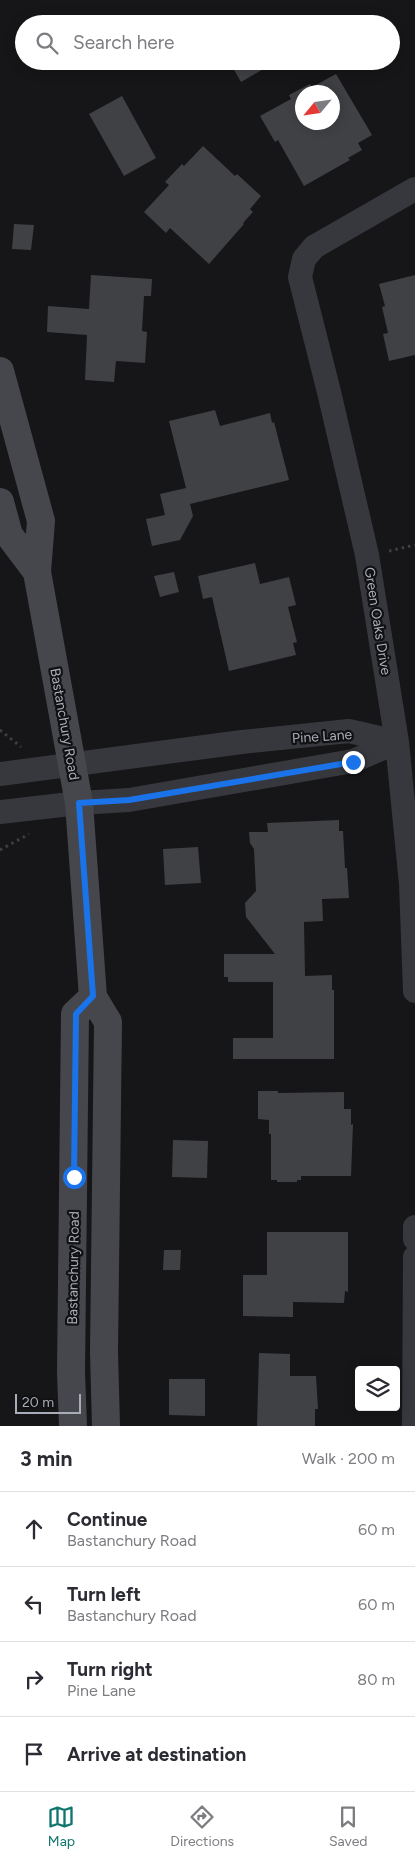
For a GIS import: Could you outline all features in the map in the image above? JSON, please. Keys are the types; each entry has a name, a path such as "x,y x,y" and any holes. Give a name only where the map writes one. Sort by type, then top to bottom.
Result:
{"main road":[{"name":"Bastanchury Road","path":"0,371 41,521 37,572 79,803 93,996 108,1022 104,1352 106,1426"},
{"name":"Bastanchury Road","path":"0,502 9,535 37,572"},
{"name":"Bastanchury Road","path":"73,1426 71,1372 76,1014 93,996"}],"street":[{"name":"Green Oaks Drive","path":"415,189 314,248 304,258 300,277 367,555 397,742 411,884 415,991"},
{"name":"Pine Lane","path":"0,774 125,759 242,742 349,731 397,742"},
{"path":"242,742 247,779"},
{"name":"Pine Lane","path":"0,812 79,803 129,800 353,762 397,742"},
{"path":"415,1228 415,1239"},
{"path":"414,1426 415,1257"}],"path":[{"path":"0,730 20,747"},
{"path":"0,850 29,834"}],"building":[{"path":"234,70 262,70 241,82"},
{"path":"336,74 372,135 358,143 362,150 348,158 350,160 304,186 278,140 275,142 260,116 291,99 289,95 295,92 295,130 340,130 340,85 316,85"},
{"path":"122,96 156,158 124,176 89,114"},
{"path":"203,146 235,176 237,174 261,196 250,209 253,212 244,224 209,264 170,228 166,233 144,212 169,185 165,182"},
{"path":"14,224 34,225 31,250 12,249"},
{"path":"91,275 152,279 151,296 144,296 142,331 147,332 145,363 116,361 114,382 85,380 87,335 47,332 48,306 89,309"},
{"path":"415,275 415,355 389,361 383,334 388,333 382,307 385,306 379,284"},
{"path":"215,410 220,426 270,413 289,480 190,504 193,516 180,540 152,546 146,519 165,515 160,494 186,488 169,421"},
{"path":"255,563 260,584 289,577 296,605 288,607 297,642 293,643 296,655 229,671 212,597 203,599 198,576"},
{"path":"174,572 179,592 160,597 154,576"},
{"path":"339,820 339,831 343,831 349,898 322,899 323,921 304,922 305,976 332,975 332,990 334,990 334,1059 233,1059 233,1038 273,1038 273,982 228,982 228,977 224,977 224,954 275,954 246,917 245,903 256,891 254,849 250,843 249,832 268,832 267,823"},
{"path":"198,847 201,883 165,885 163,849"},
{"path":"258,1091 278,1091 278,1093 344,1092 344,1109 351,1109 351,1125 353,1124 351,1176 301,1176 301,1180 297,1180 297,1182 277,1182 277,1180 271,1180 271,1134 269,1134 269,1120 258,1119"},
{"path":"173,1140 208,1141 207,1178 172,1177"},
{"path":"267,1232 348,1232 348,1292 345,1291 344,1303 293,1302 293,1317 243,1316 243,1275 267,1275"},
{"path":"164,1250 181,1250 180,1270 163,1270"},
{"path":"259,1353 290,1354 290,1376 316,1376 318,1409 315,1409 315,1426 257,1426"},
{"path":"169,1379 205,1379 205,1416 169,1415"}],"route":[{"path":"74,1177 76,1014 93,996 79,803 129,800 353,762"}]}
